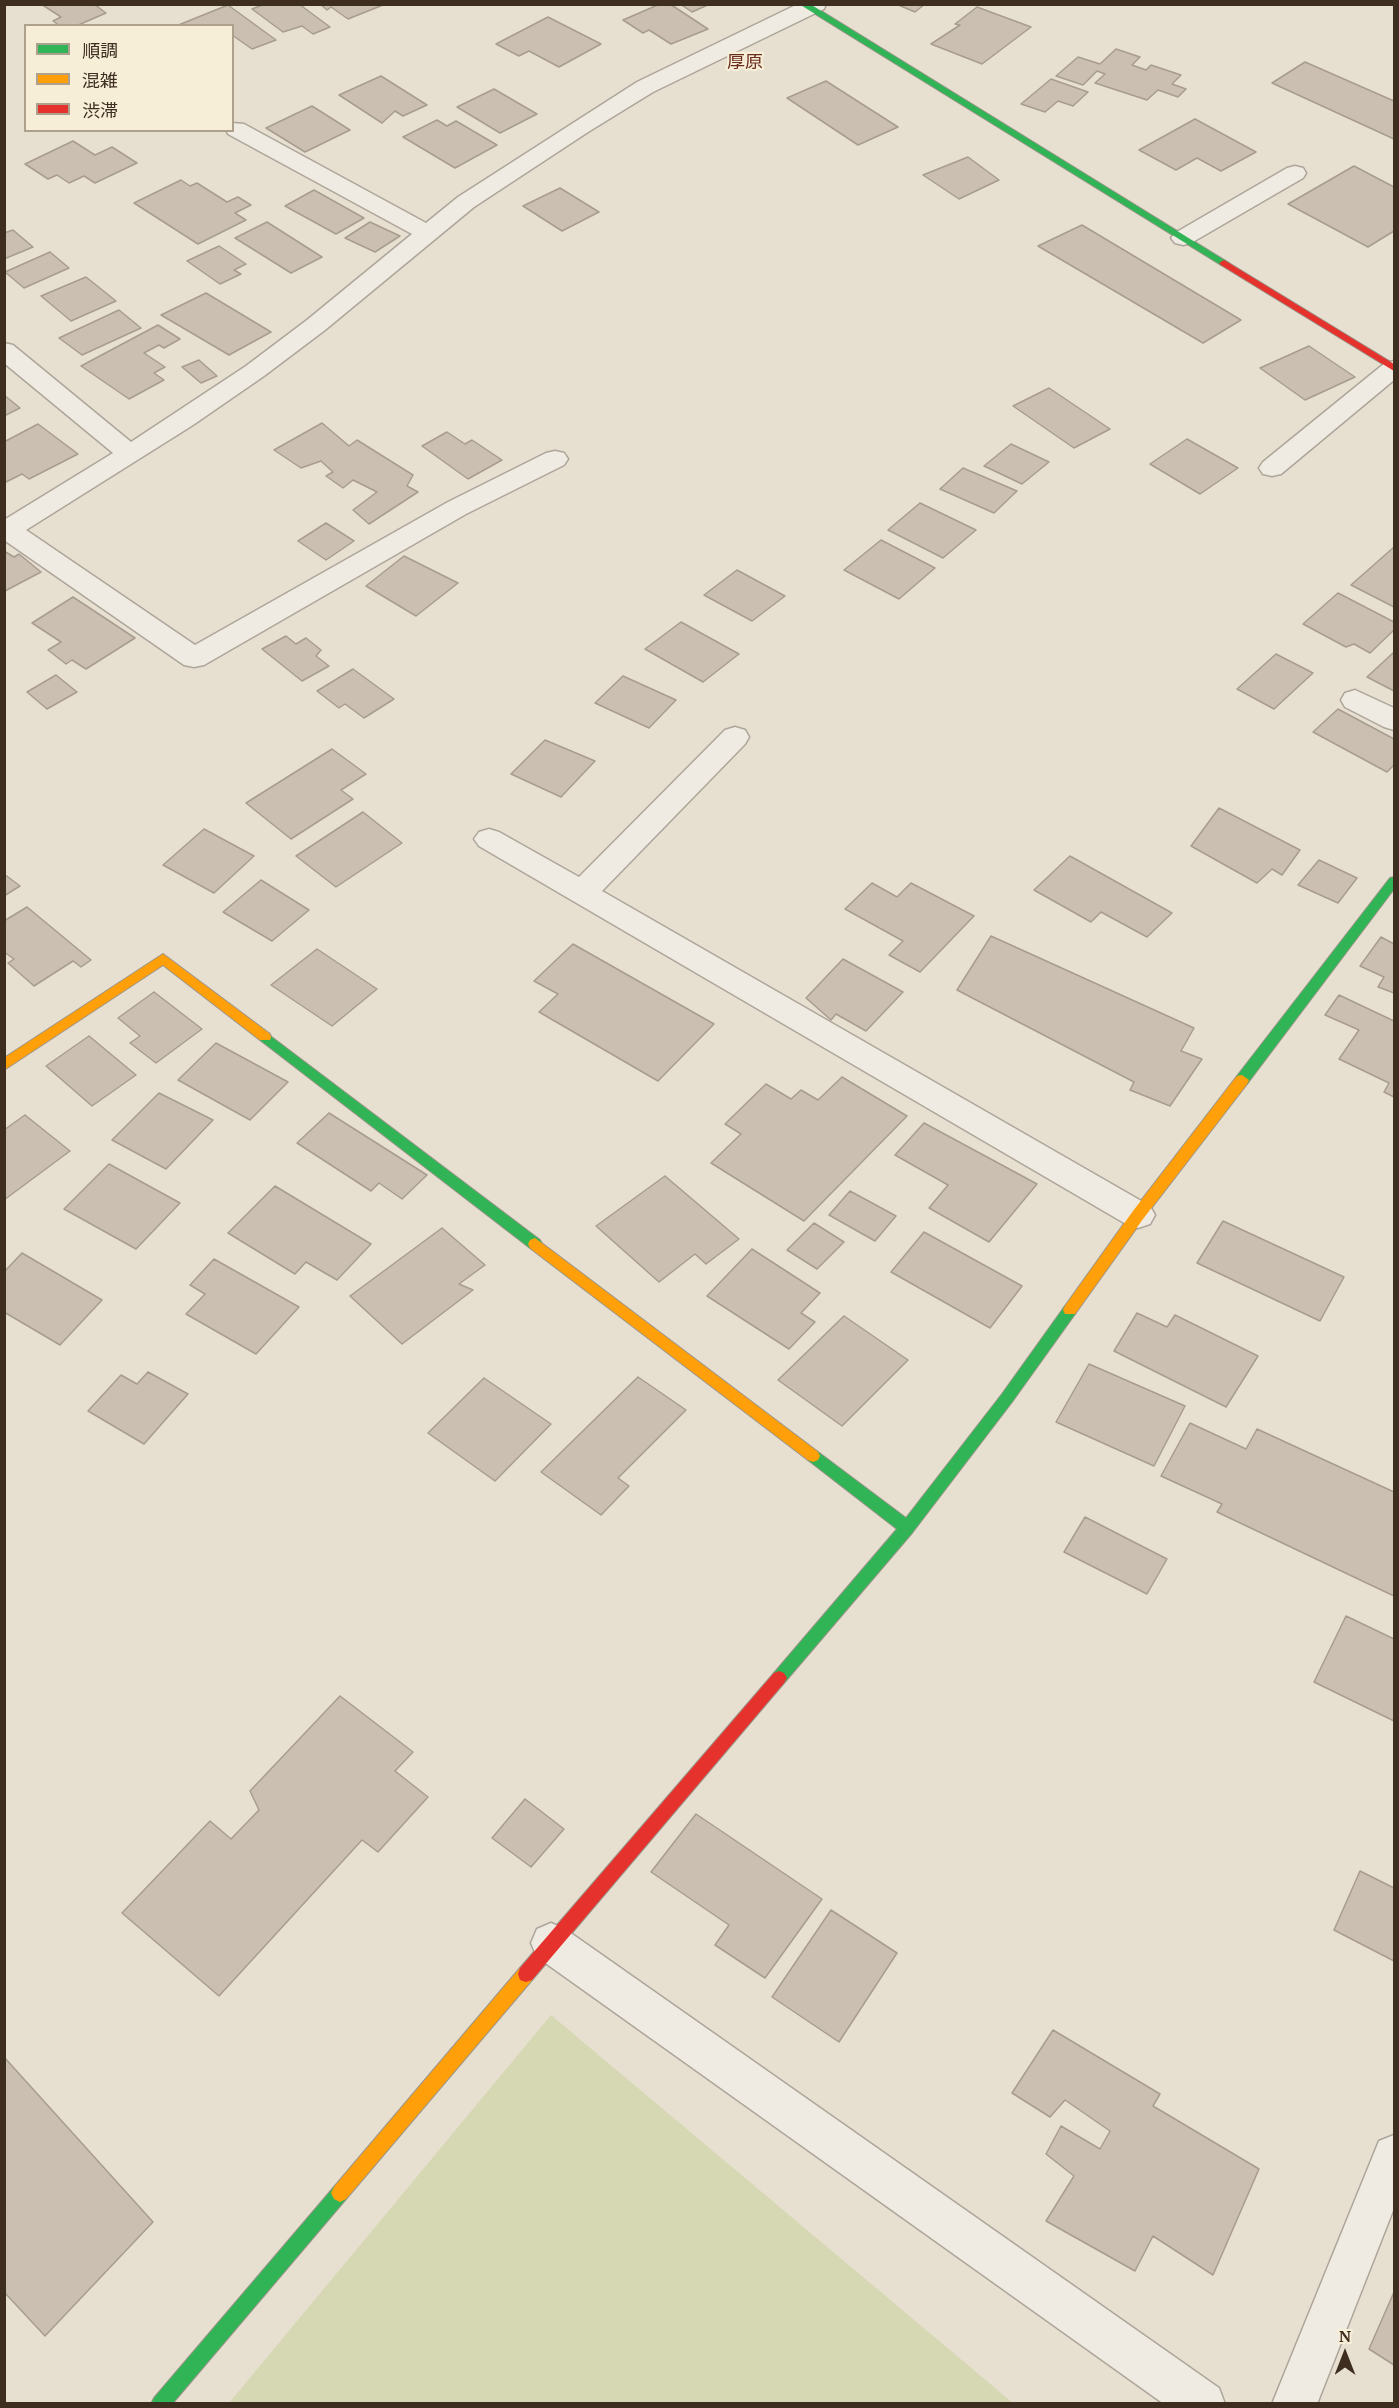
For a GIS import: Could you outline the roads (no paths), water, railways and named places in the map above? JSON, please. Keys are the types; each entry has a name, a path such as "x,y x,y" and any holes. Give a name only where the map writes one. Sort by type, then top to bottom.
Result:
{"street":[{"path":"555,459 457,507 194,658 6,529 184,420 255,371 466,202 580,126 645,87 809,6 1394,368 1272,468"},
{"path":"236,129 428,233"},
{"path":"1183,238 1295,172"},
{"path":"4,350 128,453"},
{"path":"1355,700 1395,720"},
{"path":"583,892 735,736"},
{"path":"489,839 1138,1215"},
{"path":"160,2403 907,1528 1007,1398 1138,1215 1395,881"},
{"path":"4,1065 163,959 907,1528"},
{"path":"551,1943 1203,2403"},
{"path":"1294,2403 1395,2156"}],"district":[{"name":"厚原","path":"745,63"}]}
